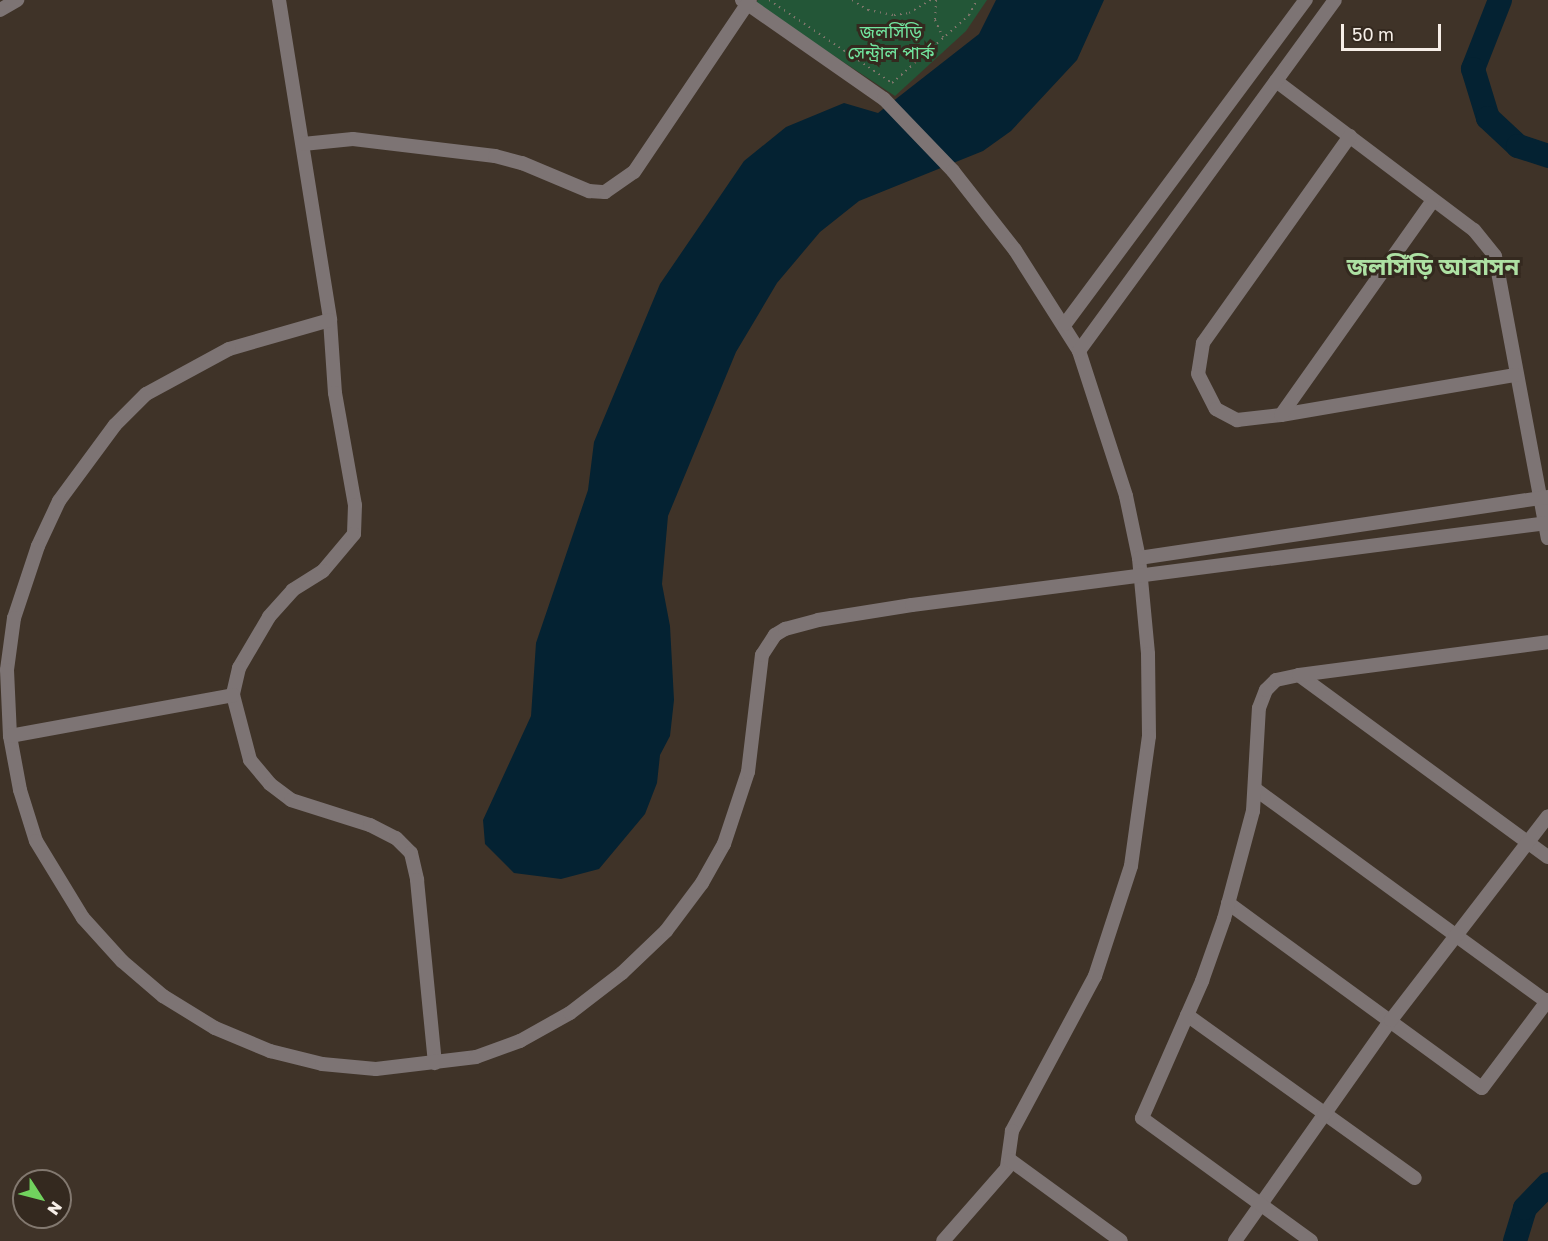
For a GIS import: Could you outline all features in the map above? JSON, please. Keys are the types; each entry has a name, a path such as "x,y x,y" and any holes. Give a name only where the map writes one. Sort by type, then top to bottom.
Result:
{"street":[{"path":"0,10 17,0"},
{"path":"279,0 330,320 335,393 355,506 354,534 323,571 293,590 269,617 238,668 233,695 250,760 270,784 291,800 370,825 396,838 411,853 417,880 435,1063"},
{"path":"1065,324 1306,0"},
{"path":"1079,351 1335,0"},
{"path":"303,144 353,139 495,156 522,163 589,191 605,192 634,172 747,1 884,99 953,171 1015,250 1065,324 1079,351 1126,496 1139,558 1142,578 1149,736 1131,866 1095,976 1012,1131 1010,1160 1002,1175 943,1241"},
{"path":"1276,81 1474,230 1495,256 1516,375 1544,497 1548,538"},
{"path":"1350,136 1203,343 1198,374 1216,409 1238,420 1281,415 1516,375"},
{"path":"1281,415 1433,200"},
{"path":"330,320 229,349 146,394 84,464 59,501 22,586 7,670 10,736 20,790 36,841 52,871 91,927 122,962 163,996 215,1028 270,1051 321,1064 376,1069 435,1063 476,1057 520,1041 570,1012 614,980 666,931 702,883 735,817 753,742 762,655 775,635 818,620 912,605 1142,578 1547,523"},
{"path":"1139,558 1544,497"},
{"path":"1311,1241 1142,1118 1187,1015 1228,903 1255,789 1258,708 1266,690 1276,680 1548,642"},
{"path":"1299,675 1548,857"},
{"path":"10,736 233,695"},
{"path":"1228,903 1482,1088 1547,1001 1255,789"},
{"path":"1235,1241 1391,1020 1548,816"},
{"path":"1187,1015 1415,1179"},
{"path":"1010,1160 1121,1241"}],"path":[{"path":"769,0 892,83 969,15 976,0"},
{"path":"854,0 867,10 894,15 909,13 931,0"},
{"path":"936,0 934,20 944,37"}],"green space":[{"name":"জলসিঁড়ি সেন্ট্রাল পার্ক","path":"758,0 987,0 966,31 895,96 755,4"}],"water":[{"path":"996,0 1104,0 1077,60 1011,131 983,151 859,201 820,232 777,283 736,352 668,516 662,584 670,626 674,700 670,736 660,755 657,783 645,814 599,869 561,879 514,873 485,844 483,820 531,716 536,643 588,490 594,442 660,284 744,161 786,127 844,103 878,113 979,34"}],"waterway":[{"path":"1500,0 1473,69 1488,118 1518,146 1548,156"},
{"path":"1515,1241 1525,1208 1548,1184"}],"district":[{"name":"জলসিঁড়ি আবাসন","path":"1433,266"}]}
